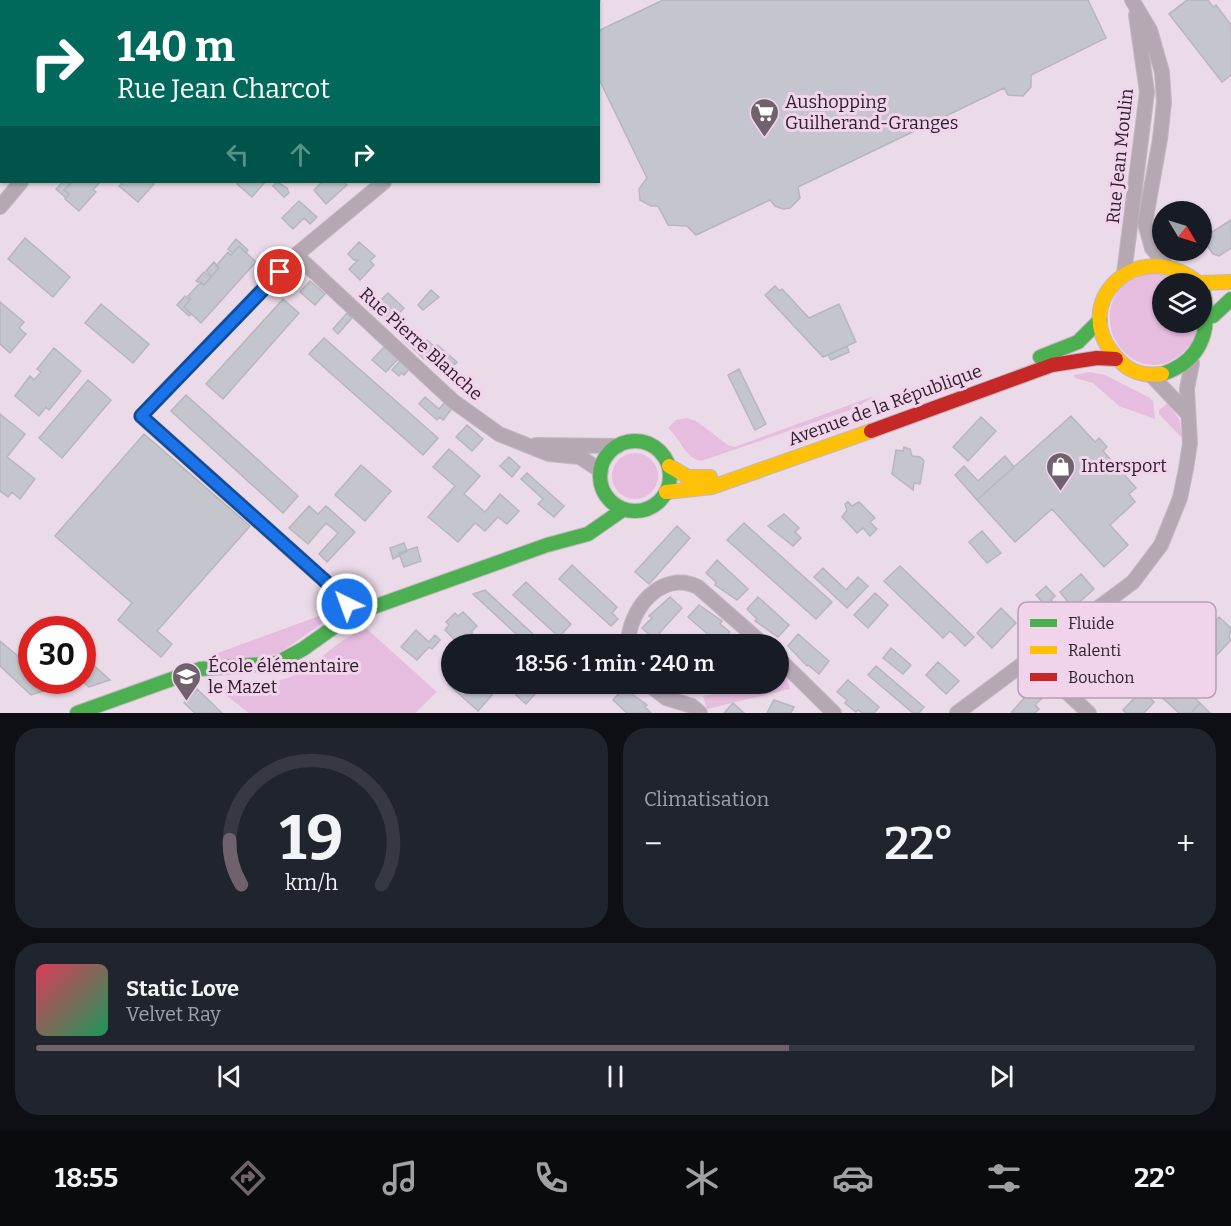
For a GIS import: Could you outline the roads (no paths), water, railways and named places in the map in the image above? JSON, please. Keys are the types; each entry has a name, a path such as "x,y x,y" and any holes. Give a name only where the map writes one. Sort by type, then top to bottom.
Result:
{"main road":[{"path":"1187,273 1165,264 1141,266 1124,274 1105,296 1100,320 1104,341 1116,359 1130,369 1151,375 1173,373 1192,363 1205,347 1208,333"},
{"path":"1212,283 1231,282"},
{"path":"1212,316 1231,298"},
{"name":"Avenue de la République","path":"669,466 680,474 700,479 735,469 1061,349 1078,342 1100,320"},
{"name":"Avenue de la République","path":"666,492 712,487 940,406 974,391 1082,357 1101,356 1116,359"},
{"path":"77,713 200,669 250,667 277,663 290,657 351,615 547,545 588,534 624,509 644,509 657,503 669,484 669,466 661,452 647,443 630,441 618,446 607,456 601,471 603,488 609,498 624,509"},
{"path":"547,545 589,520 596,510 603,488"}],"street":[{"name":"Rue Jean Moulin","path":"1133,3 1150,30 1162,72 1164,102 1160,139 1145,224 1152,248 1165,264"},
{"name":"Rue Jean Moulin","path":"1124,274 1147,92 1133,3"},
{"path":"0,207 20,183"},
{"path":"351,615 343,597 141,416 296,255 383,183"},
{"name":"Rue Pierre Blanche","path":"296,255 453,401 499,434 549,453 580,457 601,471"},
{"path":"1107,602 1133,582 1161,545 1180,498 1190,443 1186,412 1192,363"},
{"path":"1151,375 1186,412"},
{"name":"Rue Pierre Blanche","path":"532,445 618,446"},
{"path":"630,634 632,623 643,601 661,588 685,582 698,587 751,634"},
{"path":"957,713 1018,668"},
{"path":"789,669 834,713"},
{"path":"661,694 666,698 692,706 700,713"}],"place":[{"name":"Aushopping Guilherand-Granges","path":"764,138"},
{"name":"Intersport","path":"1060,492"},
{"name":"École élémentaire le Mazet","path":"187,702"}]}
